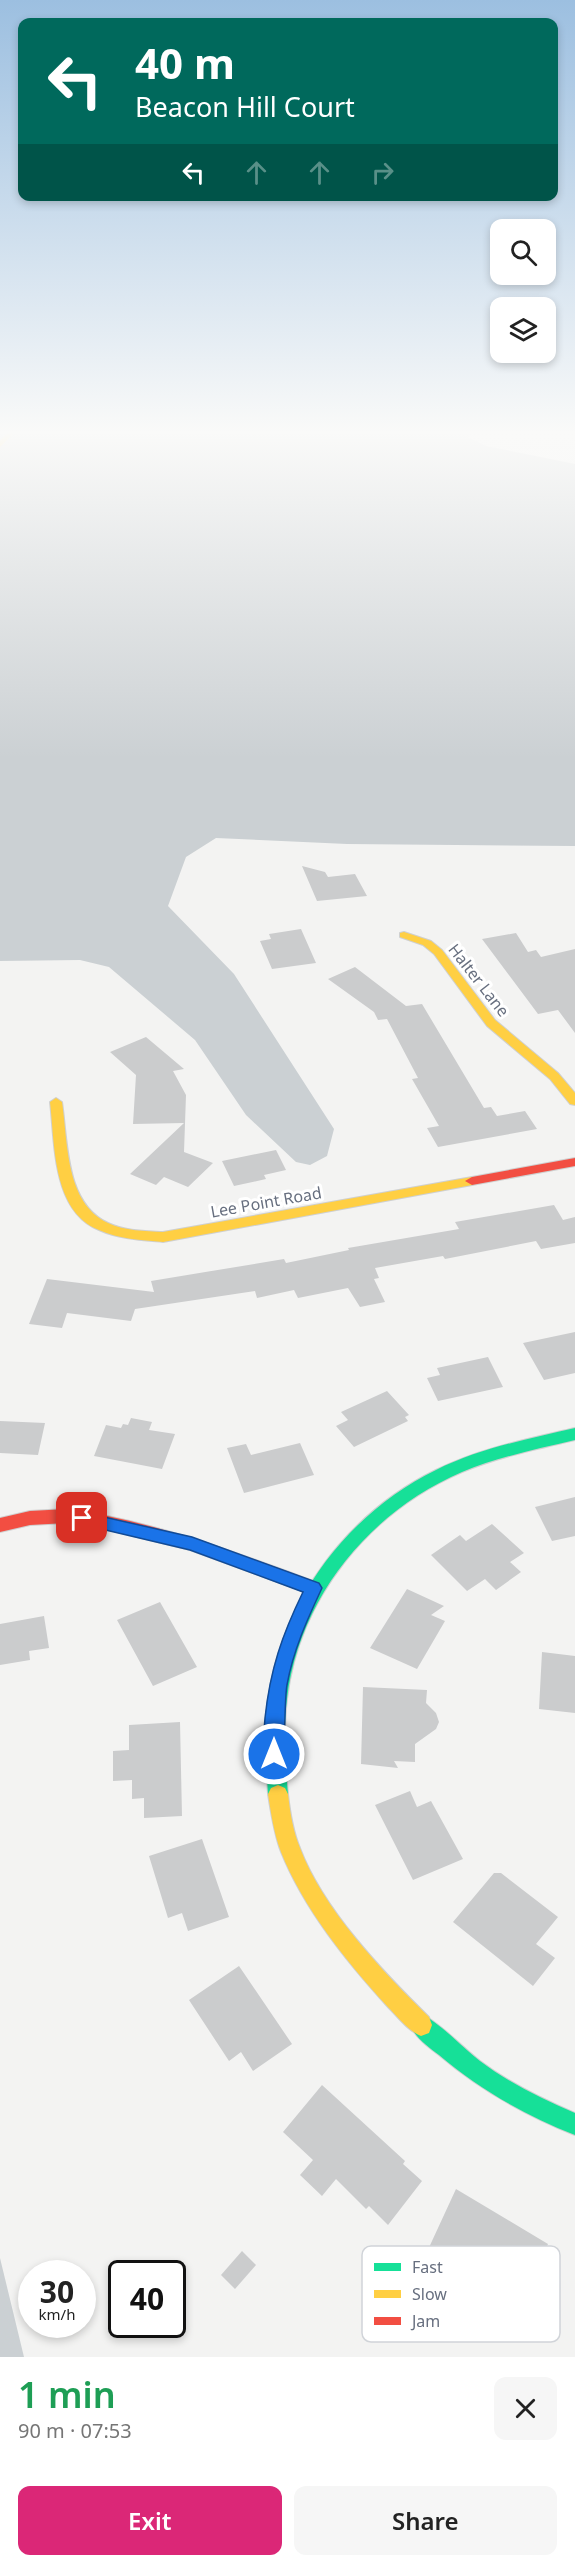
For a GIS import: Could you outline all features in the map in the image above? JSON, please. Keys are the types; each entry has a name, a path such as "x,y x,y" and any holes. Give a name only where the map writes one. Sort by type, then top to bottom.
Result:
{"main road":[{"name":"Halter Lane","path":"404,935 427,944 438,952 491,1023 554,1076 575,1101"},
{"name":"Lee Point Road","path":"56,1102 72,1199 81,1212 96,1224 116,1232 139,1237 163,1237 575,1162"},
{"path":"575,1434 477,1458 418,1485 374,1517 342,1549 313,1588 290,1637 278,1685 274,1725 277,1789 289,1845 307,1881 336,1928 381,1986 423,2029 484,2080 544,2112 575,2124"},
{"path":"0,1525 30,1518 67,1516 97,1520 192,1544 313,1588"}],"shaded area":[{"path":"0,539 575,539 575,846 347,844 216,838 186,857 168,906 234,974 334,1129 327,1156 310,1165 296,1162 246,1115 195,1040 109,967 80,960 0,961"},
{"path":"0,2258 24,2357 0,2357"}],"building":[{"path":"302,866 325,872 328,877 355,874 367,896 317,901"},
{"path":"301,929 316,963 272,969 260,941 271,939 269,934"},
{"path":"516,933 528,952 536,950 541,957 575,949 575,1033 558,1010 538,1014 482,939"},
{"path":"355,967 406,1006 422,1004 484,1108 491,1107 497,1116 525,1111 537,1129 438,1147 427,1128 439,1126 412,1079 418,1078 387,1019 378,1020 374,1012 328,979"},
{"path":"146,1037 184,1069 173,1071 186,1095 184,1152 213,1163 188,1187 164,1177 156,1185 130,1174 184,1123 133,1124 136,1075 110,1052"},
{"path":"276,1150 286,1170 264,1175 266,1179 234,1186 222,1161"},
{"path":"554,1205 563,1220 575,1217 575,1243 541,1249 536,1241 445,1259 443,1256 375,1268 379,1278 374,1279 385,1302 360,1307 348,1288 298,1298 294,1290 257,1298 255,1291 135,1309 131,1321 67,1313 62,1328 29,1324 47,1279 154,1292 151,1281 284,1259 286,1263 349,1250 348,1248 459,1229 455,1222"},
{"path":"575,1332 575,1373 544,1380 523,1343"},
{"path":"488,1357 503,1387 438,1401 427,1378 440,1375 437,1368"},
{"path":"387,1391 409,1415 405,1417 408,1421 354,1447 336,1426 348,1420 341,1412"},
{"path":"131,1418 152,1422 149,1430 175,1434 162,1469 94,1456 106,1425 121,1428 123,1424 128,1425"},
{"path":"0,1421 45,1423 38,1455 0,1453"},
{"path":"300,1443 314,1475 244,1493 227,1448 246,1444 251,1455"},
{"path":"575,1497 575,1536 552,1541 535,1507"},
{"path":"492,1524 524,1553 510,1562 521,1572 496,1590 485,1579 467,1591 431,1555 460,1535 466,1541"},
{"path":"407,1589 444,1606 431,1615 445,1621 417,1669 370,1648"},
{"path":"160,1602 197,1667 153,1686 117,1620"},
{"path":"44,1616 49,1648 29,1651 30,1660 0,1665 0,1624"},
{"path":"542,1652 575,1656 575,1713 539,1709"},
{"path":"363,1687 427,1690 426,1703 436,1713 439,1722 436,1729 415,1744 415,1762 394,1761 398,1768 361,1764"},
{"path":"180,1722 182,1816 144,1818 144,1798 132,1799 132,1780 113,1781 113,1751 129,1750 129,1725"},
{"path":"410,1791 417,1807 431,1801 463,1859 413,1880 375,1805"},
{"path":"202,1839 229,1917 188,1931 182,1913 168,1918 149,1856"},
{"path":"494,1873 501,1873 558,1917 536,1944 555,1958 533,1986 453,1922"},
{"path":"239,1966 292,2044 253,2071 241,2052 229,2061 189,2000"},
{"path":"322,2085 405,2161 403,2164 422,2181 388,2225 369,2206 366,2209 336,2179 322,2196 300,2175 313,2160 283,2132"},
{"path":"456,2189 548,2244 547,2246 430,2246"},
{"path":"242,2251 256,2265 235,2289 221,2275"}],"traffic: fast":[{"path":"278,1794 274,1746 278,1698 288,1651 306,1607 330,1567 361,1530 398,1499 440,1475 489,1456 575,1434"},
{"path":"421,2025 457,2057 493,2083 575,2124"}],"traffic: slow":[{"path":"404,935 427,943 438,952 491,1023 554,1076 575,1101"},
{"path":"56,1102 67,1181 74,1200 86,1215 103,1227 128,1234 163,1237 472,1181"},
{"path":"278,1794 291,1852 315,1897 367,1967 421,2025"}],"traffic: jam":[{"path":"472,1181 575,1162"},
{"path":"0,1525 30,1518 67,1516 97,1520 192,1544 313,1588"}],"route":[{"path":"82,1518 192,1544 313,1588 290,1637 278,1685 273,1736 274,1754"}]}
